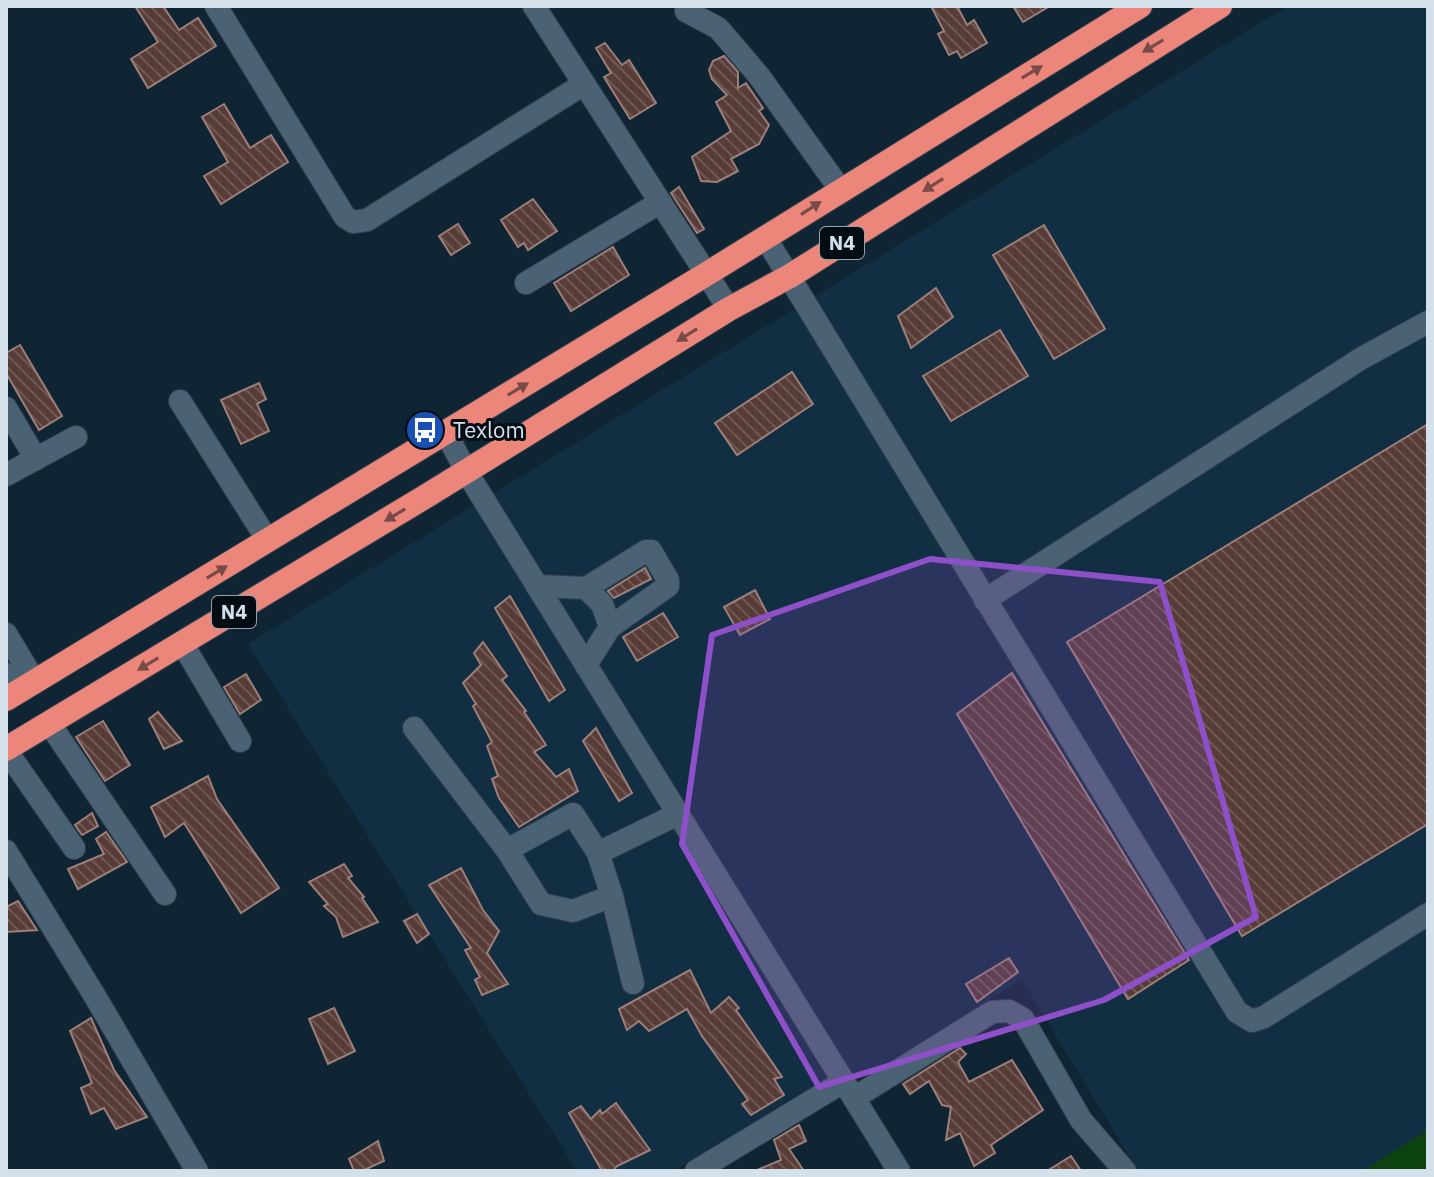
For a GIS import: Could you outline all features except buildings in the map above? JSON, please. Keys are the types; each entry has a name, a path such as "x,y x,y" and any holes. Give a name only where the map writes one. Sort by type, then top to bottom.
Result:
{"highway":[{"name":"N4","path":"16,687 268,541 1140,6"},
{"name":"N4","path":"6,750 729,309 790,276 1220,6"}],"street":[{"path":"216,6 345,217 353,222 367,220 584,84"},
{"path":"534,6 729,309"},
{"path":"686,11 718,28 731,43 759,76 840,189"},
{"path":"526,283 659,203"},
{"path":"765,237 1237,1012 1252,1021 1264,1017 1428,914"},
{"path":"985,600 1362,358 1428,322"},
{"path":"180,401 268,541"},
{"path":"6,408 36,459"},
{"path":"446,433 466,471 899,1171"},
{"path":"6,475 76,437"},
{"path":"537,586 586,588 646,551 651,551 668,580 668,586 610,627 586,665"},
{"path":"586,588 602,604 610,627"},
{"path":"6,634 16,687"},
{"path":"182,643 240,741"},
{"path":"49,723 165,894"},
{"path":"414,728 507,850 541,904 573,911 612,896"},
{"path":"6,750 74,848"},
{"path":"507,850 573,814 598,853 633,983"},
{"path":"598,853 678,814"},
{"path":"6,851 197,1171"},
{"path":"696,1171 729,1163 848,1090 992,1012 1009,1011 1023,1019 1081,1120 1125,1171"}],"highlighted area":[{"path":"930,559 1160,582 1256,917 1104,1000 819,1087 682,844 712,635"}],"shaded area":[{"path":"1288,6 1428,6 1428,1171 1138,1171 1022,980 856,1081 807,1089 673,1171 577,1171 248,644"}],"green space":[{"path":"1428,1130 1428,1171 1362,1171"}],"place":[{"name":"Texlom","path":"425,430"}]}
